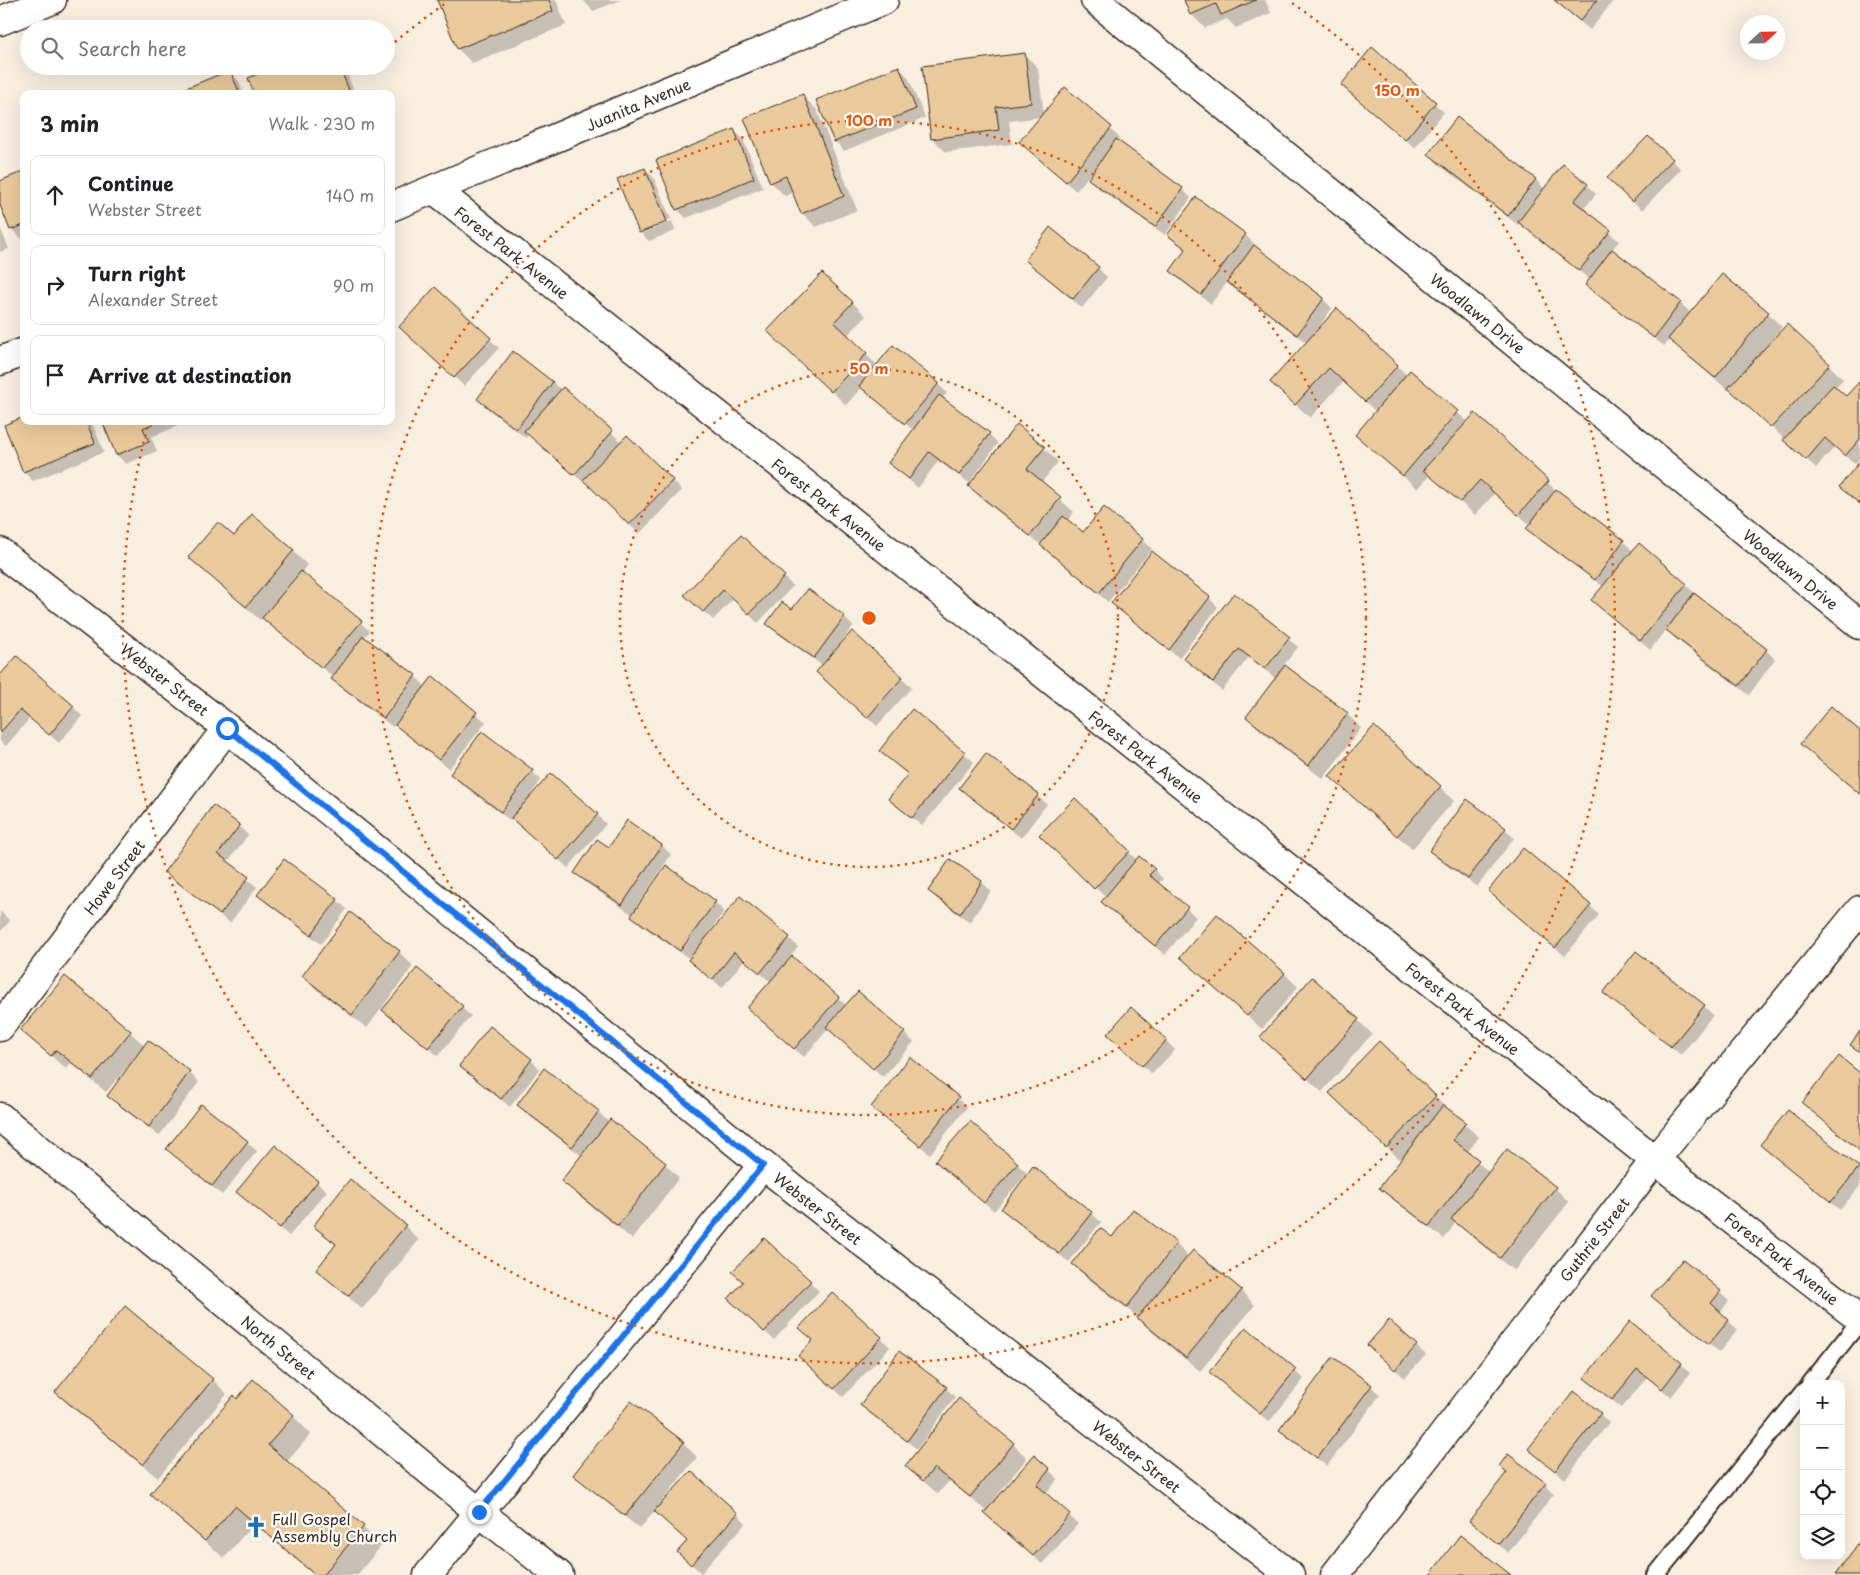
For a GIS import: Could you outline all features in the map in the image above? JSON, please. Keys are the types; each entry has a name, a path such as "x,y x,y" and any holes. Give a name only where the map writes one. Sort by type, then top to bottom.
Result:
{"street":[{"path":"0,21 52,0"},
{"name":"Juanita Avenue","path":"395,205 884,0"},
{"name":"Woodlawn Drive","path":"1095,0 1860,625"},
{"name":"Forest Park Avenue","path":"435,190 1655,1160 1860,1320"},
{"path":"0,361 20,354"},
{"name":"Webster Street","path":"0,552 227,728 763,1165 1290,1575"},
{"name":"Howe Street","path":"0,1027 227,728"},
{"name":"Guthrie Street","path":"1335,1575 1655,1160 1860,910"},
{"name":"North Street","path":"0,1117 479,1512 559,1575"},
{"path":"428,1575 763,1165"}],"lane":[{"path":"1813,1380 1860,1320"},
{"path":"1656,1575 1800,1396"}],"building":[{"path":"437,0 549,0 553,11 457,49"},
{"path":"1184,0 1256,0 1221,15 1216,4 1190,15"},
{"path":"1554,0 1597,0 1580,21"},
{"path":"1372,47 1436,102 1405,140 1341,85"},
{"path":"1025,53 1031,103 996,107 999,130 931,139 922,66"},
{"path":"899,66 916,109 834,142 816,100"},
{"path":"218,75 232,75 238,90 181,90"},
{"path":"255,75 343,75 349,90 252,90 248,78"},
{"path":"1065,87 1112,127 1066,182 1019,142"},
{"path":"803,94 844,196 801,214 786,176 770,183 744,118"},
{"path":"1457,117 1536,179 1508,216 1428,154"},
{"path":"734,129 754,178 676,210 656,160"},
{"path":"1648,136 1673,159 1632,202 1607,178"},
{"path":"1116,139 1183,188 1155,227 1088,179"},
{"path":"1563,164 1588,184 1574,201 1611,230 1579,271 1518,222"},
{"path":"645,168 667,222 639,233 617,179"},
{"path":"20,173 20,226 10,230 0,205 0,181"},
{"path":"1196,197 1246,234 1201,295 1170,271 1186,249 1167,235"},
{"path":"1050,227 1099,267 1073,299 1025,260"},
{"path":"1254,245 1324,298 1297,335 1227,282"},
{"path":"1612,249 1681,302 1654,338 1585,285"},
{"path":"822,273 853,302 834,322 867,353 831,392 767,331"},
{"path":"1722,274 1769,312 1715,378 1668,339"},
{"path":"435,287 491,338 454,378 399,327"},
{"path":"1337,308 1398,365 1365,402 1329,368 1295,405 1270,382"},
{"path":"1787,324 1830,364 1771,428 1728,388"},
{"path":"893,345 939,383 905,424 859,386"},
{"path":"513,351 553,382 516,429 477,399"},
{"path":"1410,370 1458,411 1403,476 1355,435"},
{"path":"1860,381 1860,439 1845,456 1825,438 1806,460 1783,440 1833,385 1846,396"},
{"path":"563,387 613,431 574,475 524,431"},
{"path":"939,395 990,433 959,475 929,452 909,479 888,463"},
{"path":"1475,413 1549,481 1518,515 1480,480 1460,502 1423,470"},
{"path":"20,419 20,425 88,425 95,443 23,472 4,425"},
{"path":"1017,424 1045,447 1027,469 1061,497 1030,536 968,486"},
{"path":"104,425 150,425 143,428 149,442 116,455"},
{"path":"627,435 673,480 629,525 583,480"},
{"path":"1860,461 1860,504 1839,487"},
{"path":"1556,489 1624,540 1595,580 1526,529"},
{"path":"1104,507 1143,539 1099,593 1040,545 1063,516 1083,532"},
{"path":"252,514 294,550 246,607 188,557 218,522 234,536"},
{"path":"741,535 785,576 749,614 723,590 703,612 684,595"},
{"path":"1639,543 1687,584 1640,641 1591,600"},
{"path":"1152,551 1210,597 1169,650 1111,603"},
{"path":"301,571 362,621 322,668 262,618"},
{"path":"808,589 845,616 814,658 766,624 782,602 792,609"},
{"path":"1234,593 1290,637 1265,669 1239,649 1213,682 1183,658"},
{"path":"1694,593 1767,649 1739,686 1666,630"},
{"path":"852,631 903,677 867,718 816,672"},
{"path":"363,636 416,675 384,718 331,679"},
{"path":"17,656 74,706 49,735 20,710 0,733 0,675"},
{"path":"1285,665 1348,713 1308,766 1246,717"},
{"path":"433,676 477,712 439,760 395,725"},
{"path":"1831,706 1860,731 1860,794 1800,744"},
{"path":"912,709 965,752 912,818 888,799 908,774 879,751"},
{"path":"1374,726 1441,786 1397,836 1329,776"},
{"path":"482,731 533,770 501,812 450,774"},
{"path":"986,753 1039,794 1011,829 959,788"},
{"path":"551,773 598,814 558,860 511,818"},
{"path":"1075,798 1130,851 1094,889 1039,835"},
{"path":"1467,799 1506,828 1468,879 1429,851"},
{"path":"213,805 240,825 218,854 249,877 220,915 164,872"},
{"path":"627,820 662,845 622,905 574,873 597,839 609,847"},
{"path":"1523,848 1591,905 1555,948 1488,891"},
{"path":"1139,856 1155,869 1149,875 1188,907 1155,946 1101,902"},
{"path":"284,859 338,899 311,935 257,895"},
{"path":"950,859 982,881 960,914 928,891"},
{"path":"666,865 716,901 680,951 631,916"},
{"path":"740,896 790,937 760,973 734,952 712,980 688,960"},
{"path":"350,912 400,951 352,1015 302,976"},
{"path":"1217,914 1285,973 1247,1016 1180,957"},
{"path":"1636,951 1705,1005 1671,1047 1603,993"},
{"path":"792,956 839,997 794,1049 747,1008"},
{"path":"417,968 463,1006 428,1048 382,1010"},
{"path":"65,976 131,1031 92,1079 56,1050 51,1056 20,1030"},
{"path":"1312,977 1359,1019 1307,1079 1260,1037"},
{"path":"858,991 905,1032 873,1069 826,1027"},
{"path":"1131,1007 1167,1040 1142,1066 1107,1034"},
{"path":"490,1026 532,1059 501,1099 459,1066"},
{"path":"1860,1031 1860,1052 1850,1045"},
{"path":"148,1040 190,1071 149,1127 107,1096"},
{"path":"1379,1041 1436,1096 1386,1148 1329,1093"},
{"path":"1839,1056 1860,1073 1860,1151 1802,1103"},
{"path":"910,1057 959,1097 920,1146 871,1107"},
{"path":"544,1068 599,1111 572,1147 517,1105"},
{"path":"201,1104 248,1141 212,1186 166,1149"},
{"path":"1443,1105 1466,1122 1453,1140 1479,1160 1429,1226 1379,1188"},
{"path":"1788,1110 1859,1167 1831,1202 1760,1145"},
{"path":"610,1119 666,1163 618,1226 561,1181"},
{"path":"970,1121 1018,1163 984,1203 935,1161"},
{"path":"275,1145 318,1181 280,1228 236,1192"},
{"path":"1507,1149 1556,1187 1500,1258 1451,1219"},
{"path":"1033,1166 1092,1212 1059,1254 1001,1209"},
{"path":"350,1179 406,1225 348,1296 316,1270 336,1244 313,1226"},
{"path":"1133,1209 1177,1243 1127,1307 1072,1264 1100,1228 1112,1237"},
{"path":"764,1238 811,1281 764,1332 728,1299 743,1282 732,1272"},
{"path":"1193,1250 1242,1290 1186,1358 1137,1318"},
{"path":"1683,1259 1721,1291 1711,1303 1729,1320 1709,1344 1651,1296"},
{"path":"832,1292 882,1337 834,1389 798,1356 813,1340 799,1328"},
{"path":"125,1306 213,1379 143,1465 55,1392"},
{"path":"1389,1320 1417,1345 1395,1370 1367,1345"},
{"path":"1630,1321 1682,1363 1662,1389 1637,1369 1612,1400 1584,1378"},
{"path":"1246,1327 1296,1369 1260,1414 1209,1372"},
{"path":"899,1351 947,1387 907,1441 860,1405"},
{"path":"1333,1357 1372,1385 1317,1458 1279,1430"},
{"path":"253,1379 294,1415 268,1445 364,1526 323,1575 315,1575 235,1506 205,1541 150,1494 234,1395 237,1399"},
{"path":"1574,1391 1601,1413 1555,1471 1528,1449"},
{"path":"959,1398 1014,1443 970,1497 934,1468 923,1481 905,1466"},
{"path":"631,1401 684,1442 625,1516 573,1475"},
{"path":"1508,1454 1546,1483 1498,1544 1469,1521 1507,1472 1499,1466"},
{"path":"1034,1455 1050,1469 1037,1485 1070,1514 1033,1556 984,1513"},
{"path":"691,1471 738,1513 691,1565 677,1552 687,1541 654,1511"},
{"path":"1460,1535 1511,1575 1430,1575"},
{"path":"1860,1541 1860,1575 1835,1575"}],"place":[{"name":"Full Gospel Assembly Church","path":"256,1527"}],"route":[{"path":"227,728 763,1165 479,1512"}]}
